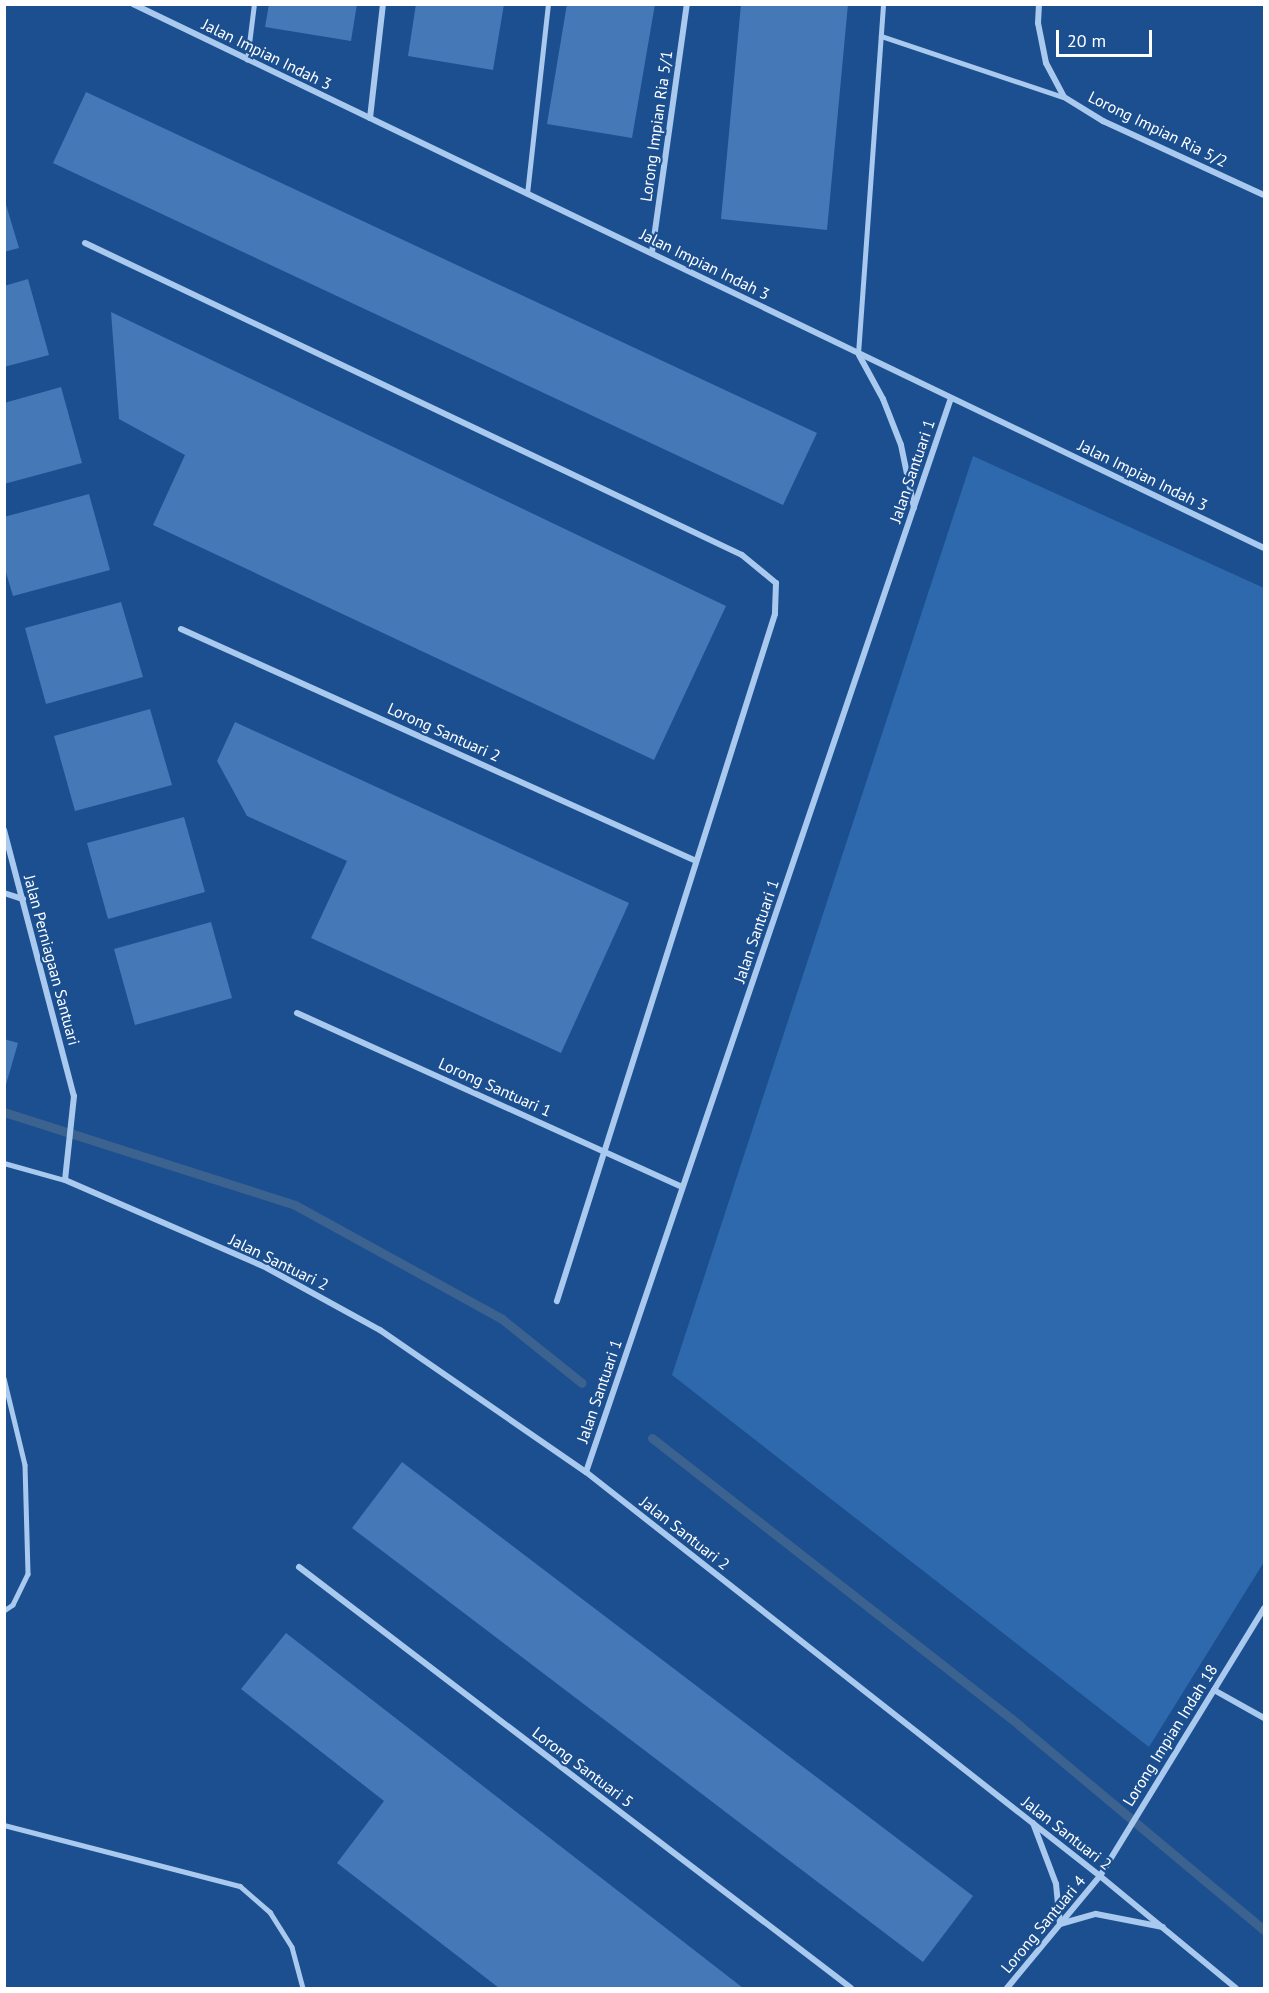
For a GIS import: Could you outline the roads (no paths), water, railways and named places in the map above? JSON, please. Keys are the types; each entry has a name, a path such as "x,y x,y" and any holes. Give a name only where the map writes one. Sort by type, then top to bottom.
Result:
{"street":[{"name":"Jalan Impian Indah 3","path":"133,4 1264,548"},
{"path":"370,118 383,4"},
{"name":"Lorong Impian Ria 5/1","path":"652,252 687,4"},
{"name":"Lorong Impian Ria 5/2","path":"1039,4 1038,23 1046,63 1064,97 1103,121 1264,195"},
{"path":"85,243 762,567 776,583 775,614 557,1301"},
{"path":"858,354 883,399 901,445 914,508"},
{"name":"Jalan Santuari 1","path":"586,1472 951,398"},
{"name":"Lorong Santuari 2","path":"181,629 696,861"},
{"name":"Jalan Perniagaan Santuari","path":"4,830 74,1096 70,1153 65,1180"},
{"path":"4,893 23,899"},
{"name":"Lorong Santuari 1","path":"297,1013 682,1187"},
{"name":"Jalan Santuari 2","path":"65,1180 267,1268 380,1330 586,1472 1033,1822 1164,1927 1236,1989"},
{"name":"Lorong Santuari 5","path":"299,1566 851,1989"},
{"name":"Lorong Impian Indah 18","path":"1100,1876 1264,1608"},
{"path":"1214,1690 1264,1718"},
{"path":"1033,1822 1056,1884 1060,1924 1096,1914 1164,1927"},
{"name":"Lorong Santuari 4","path":"1007,1989 1100,1876"}],"lane":[{"path":"247,60 254,4"},
{"path":"527,194 548,4"},
{"path":"858,354 883,4"},
{"path":"881,36 1064,97"},
{"path":"4,1163 65,1180"},
{"path":"4,1378 25,1465 28,1574 13,1605 4,1611"},
{"path":"4,1825 240,1886 270,1912 292,1947 303,1989"}],"waterway":[{"path":"4,1112 295,1205 502,1319 582,1383"},
{"path":"652,1438 1020,1726 1264,1930"}]}
